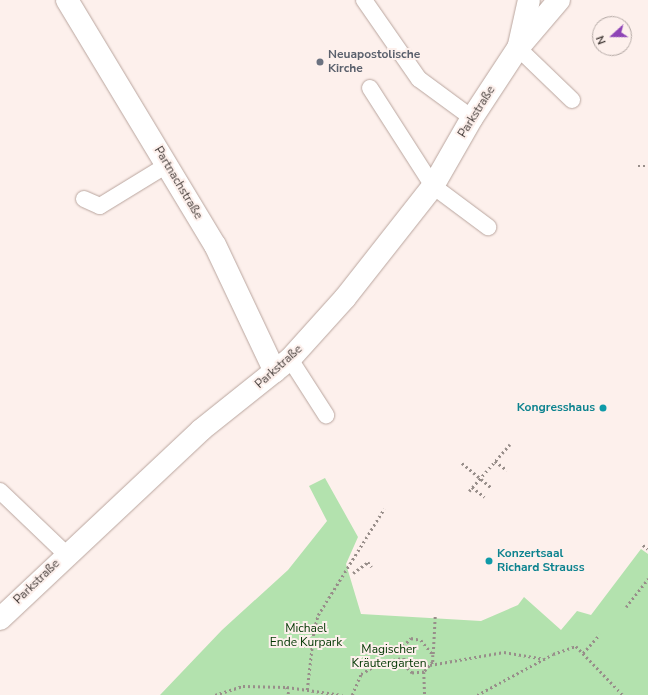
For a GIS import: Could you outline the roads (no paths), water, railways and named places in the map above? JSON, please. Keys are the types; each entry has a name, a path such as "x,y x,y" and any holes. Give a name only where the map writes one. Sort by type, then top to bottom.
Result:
{"street":[{"name":"Partnachstraße","path":"67,0 215,245 283,366"},
{"name":"Parkstraße","path":"518,48 529,0"},
{"name":"Parkstraße","path":"0,619 66,554 201,430 283,366 345,298 433,186 472,118 518,48 558,0"}],"lane":[{"path":"364,0 419,78 472,118"},
{"path":"518,48 572,100"},
{"path":"370,88 433,186 488,227"},
{"path":"84,199 100,206 167,165"},
{"path":"283,366 326,415"},
{"path":"0,491 66,554"}],"place":[{"name":"Neuapostolische Kirche","path":"320,62"},
{"name":"Kongresshaus","path":"603,408"},
{"name":"Konzertsaal Richard Strauss","path":"489,561"}],"park label":[{"name":"Michael Ende Kurpark","path":"306,636"},
{"name":"Magischer Kräutergarten","path":"389,657"}]}
